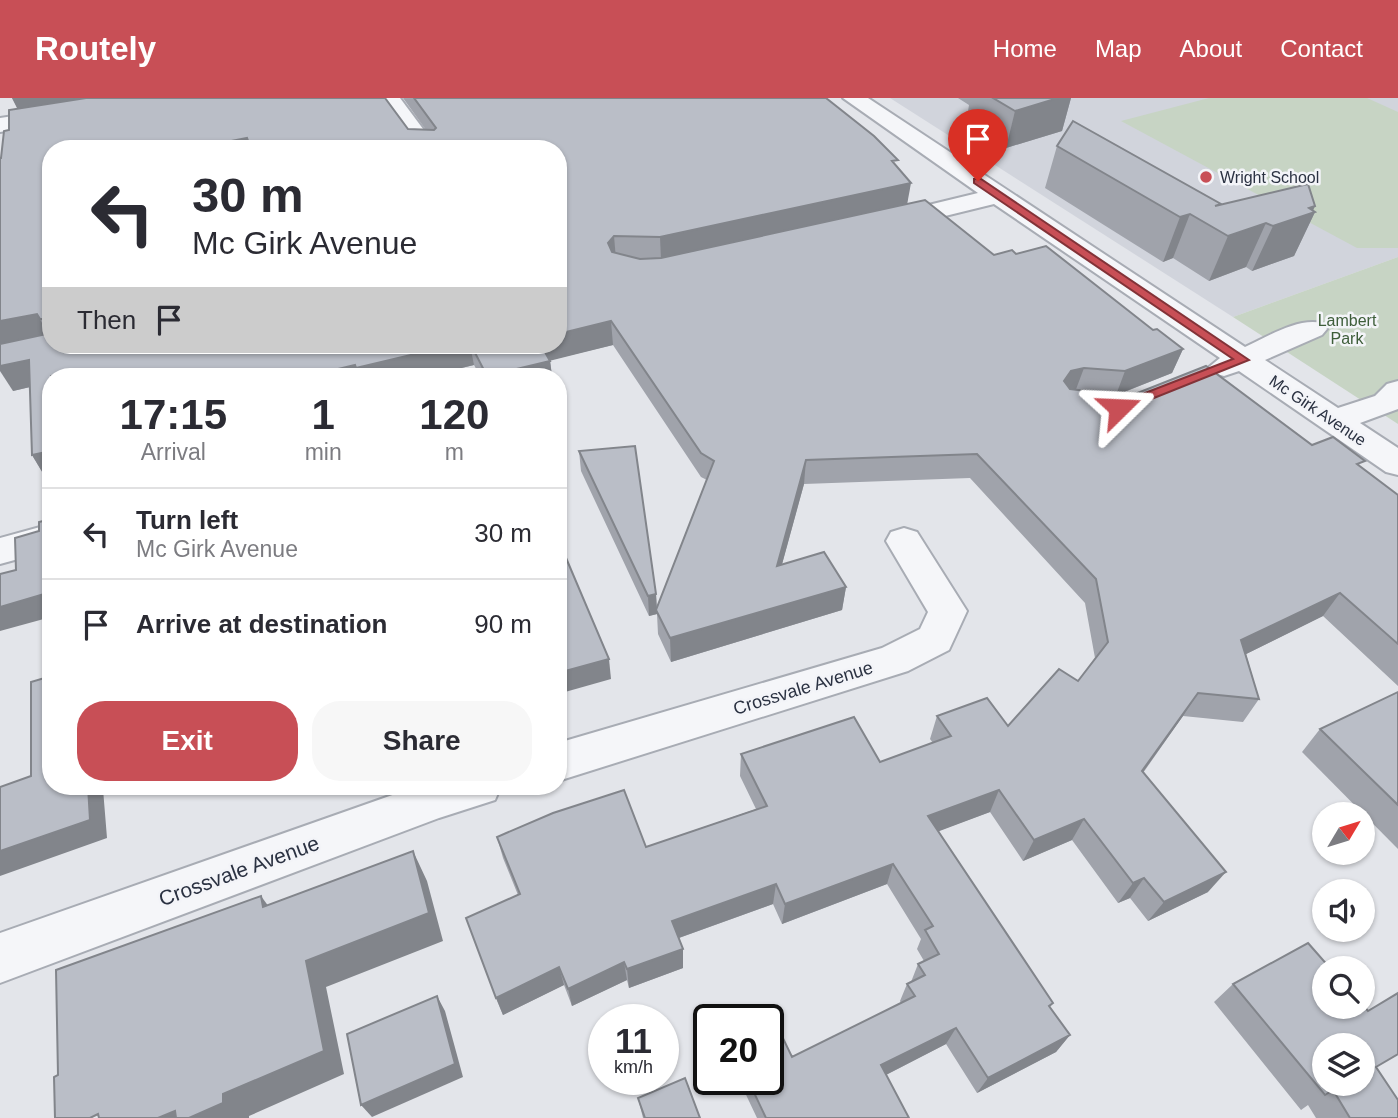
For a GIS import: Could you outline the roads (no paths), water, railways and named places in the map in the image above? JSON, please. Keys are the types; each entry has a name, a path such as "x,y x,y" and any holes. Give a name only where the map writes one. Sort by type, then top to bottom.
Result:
{"street":[{"path":"389,98 420,140"},
{"name":"Mc Girk Avenue","path":"854,98 1398,464"},
{"path":"0,125 79,113"},
{"path":"865,228 999,195"},
{"path":"1193,379 1312,329"},
{"path":"1333,421 1386,403 1398,391"},
{"path":"0,551 42,539"},
{"name":"Crossvale Avenue","path":"567,759 894,660 935,639 948,611 904,541"},
{"name":"Crossvale Avenue","path":"0,958 449,795"}],"place":[{"name":"Wright School","path":"1206,177"}],"park label":[{"name":"Lambert Park","path":"1347,329"}]}
